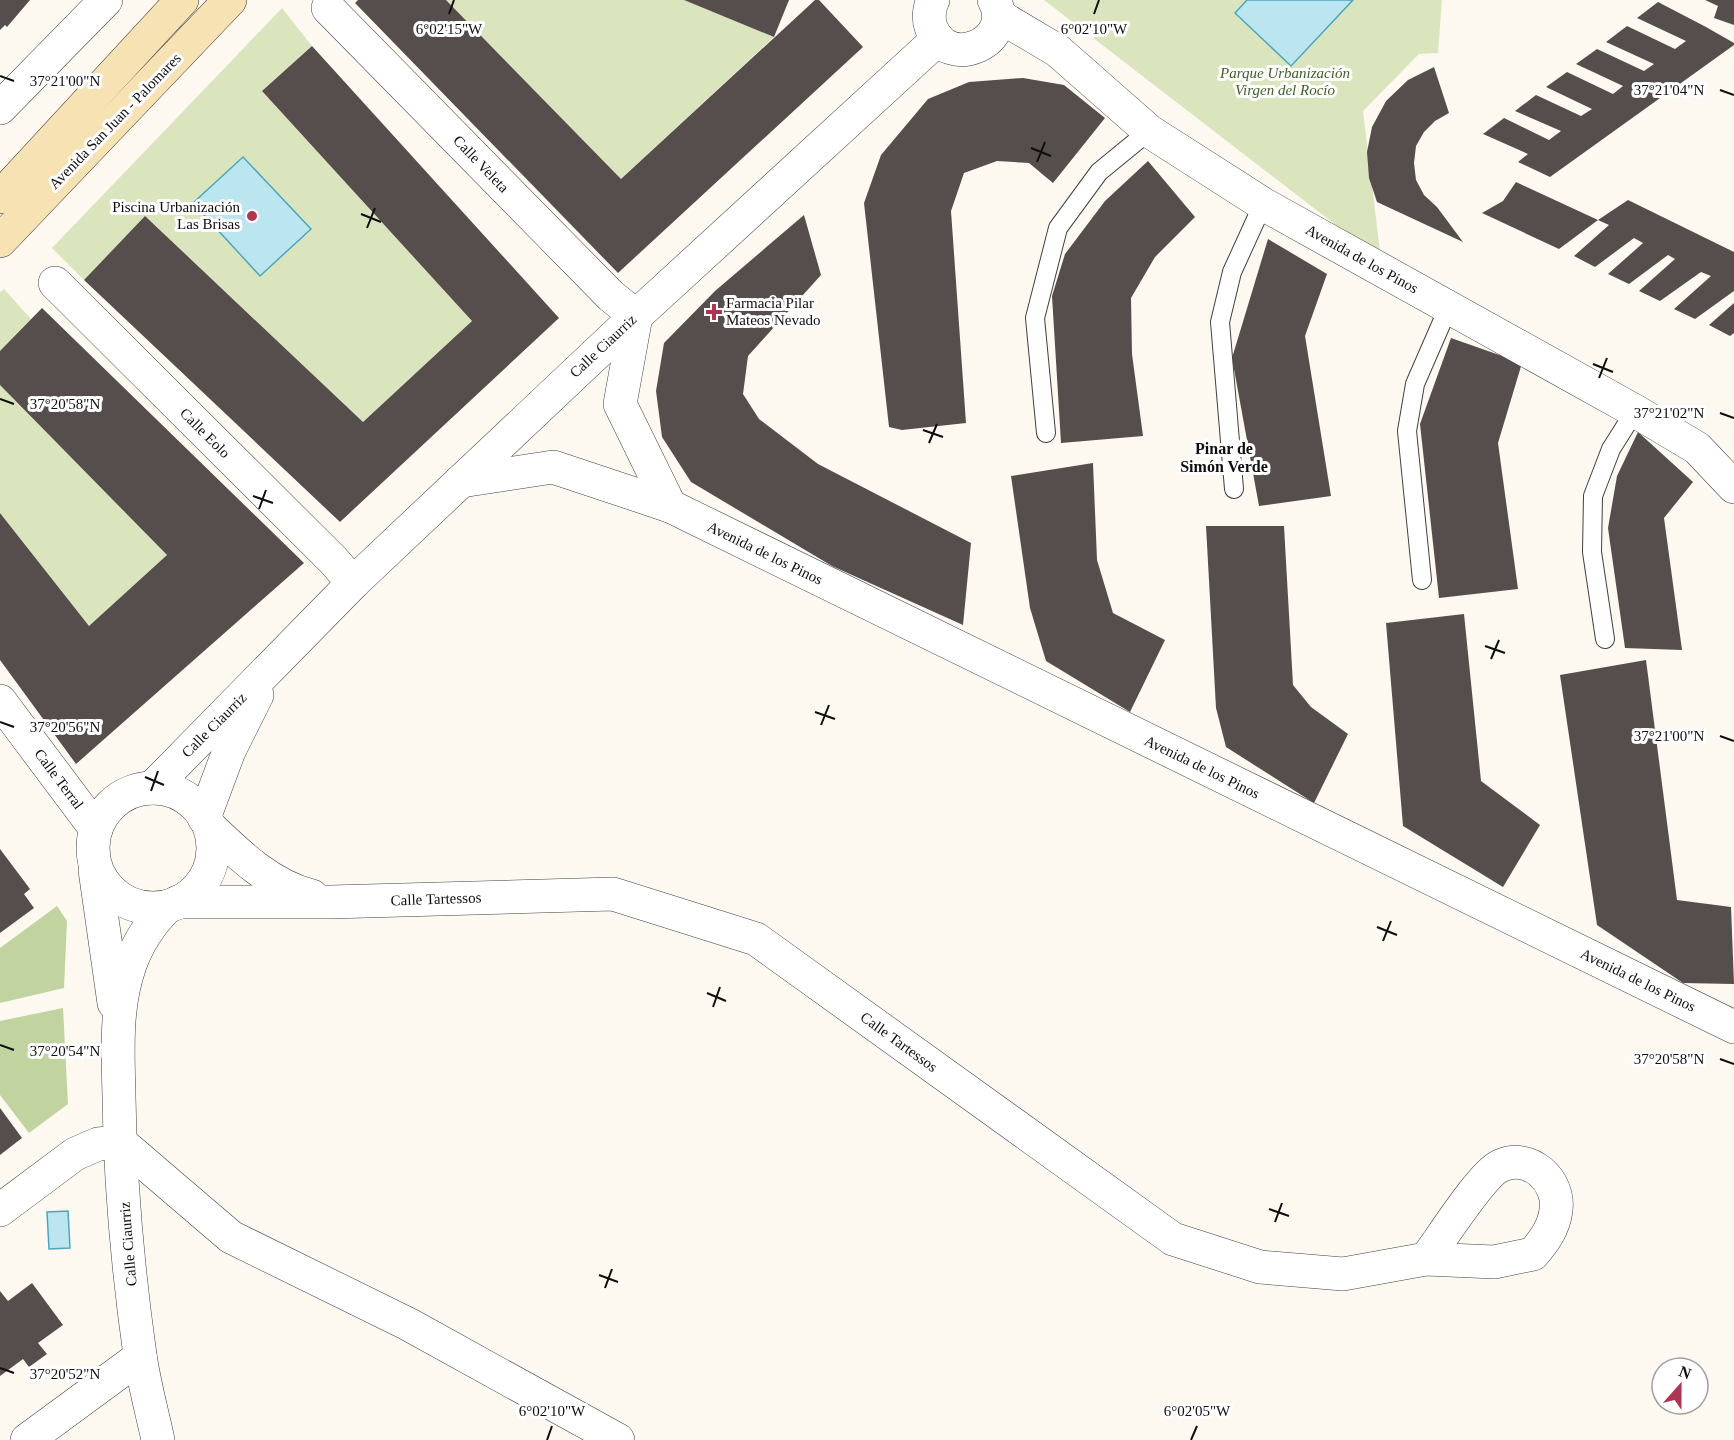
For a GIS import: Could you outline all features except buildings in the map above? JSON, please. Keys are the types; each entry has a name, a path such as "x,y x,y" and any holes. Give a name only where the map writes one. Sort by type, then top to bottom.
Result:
{"street":[{"path":"0,108 106,0"},
{"name":"Avenida San Juan - Palomares","path":"0,197 182,0"},
{"name":"Avenida San Juan - Palomares","path":"0,242 230,0"},
{"path":"933,0 929,20 938,39 959,50 979,46 988,40 996,30 996,8"},
{"name":"Calle Veleta","path":"328,8 611,296 636,315"},
{"name":"Avenida de los Pinos","path":"996,8 1058,51 1149,130 1263,204 1449,306 1697,448 1734,487"},
{"name":"Calle Ciaurriz","path":"152,788 353,583 636,315 938,39"},
{"name":"Calle Eolo","path":"55,283 334,561 353,583"},
{"path":"636,315 620,404 670,506"},
{"name":"Avenida de los Pinos","path":"461,481 553,467 670,506 1734,1027"},
{"name":"Calle Ciaurriz","path":"207,822 229,751 248,710 276,662"},
{"name":"Calle Terral","path":"0,701 95,843"},
{"path":"152,788 184,796 200,810 207,822 214,849 212,863 202,884 188,898 172,905 144,908 129,903 114,894 101,878 95,843 112,805 129,793 152,788"},
{"name":"Calle Tartessos","path":"207,822 243,859 274,880 302,894 343,901"},
{"name":"Calle Ciaurriz","path":"95,843 118,1047 120,1142 129,1257 140,1357 158,1440"},
{"name":"Calle Tartessos","path":"172,905 613,894 756,939 1173,1239 1260,1268 1344,1274 1426,1259"},
{"name":"Calle Ciaurriz","path":"118,1047 121,1001 130,966 145,933 172,905"},
{"path":"0,1210 75,1154 98,1144 120,1142 231,1237 408,1324 618,1440"},
{"path":"27,1440 140,1357"}],"lane":[{"path":"1046,433 1035,318 1058,228 1099,172 1149,130"},
{"path":"1234,489 1220,322 1232,272 1263,204"},
{"path":"1422,580 1407,431 1415,384 1449,306"},
{"path":"1605,639 1592,552 1593,496 1611,449 1635,411"}],"green space":[{"path":"446,0 684,0 774,37 621,179"},
{"name":"Parque Urbanización Virgen del Rocío","path":"1044,0 1442,0 1438,53 1419,54 1363,111 1381,260"},
{"path":"282,8 312,46 262,91 472,321 363,422 145,216 84,280 52,248"},
{"path":"4,289 31,319 0,351 0,292"},
{"path":"0,385 167,555 89,626 0,513"},
{"path":"57,906 67,921 64,988 0,1003 0,948"},
{"path":"63,1008 68,1104 29,1133 0,1095 0,1021"}],"water":[{"path":"1247,0 1353,0 1291,66 1235,13"},
{"name":"Piscina Urbanización Las Brisas","path":"243,157 311,229 260,276 193,203"},
{"path":"68,1211 70,1248 49,1249 47,1212"}],"place":[{"name":"Piscina Urbanización Las Brisas","path":"252,216"},
{"name":"Farmacia Pilar Mateos Nevado","path":"714,312"}],"district":[{"name":"Pinar de Simón Verde","path":"1224,457"}]}
